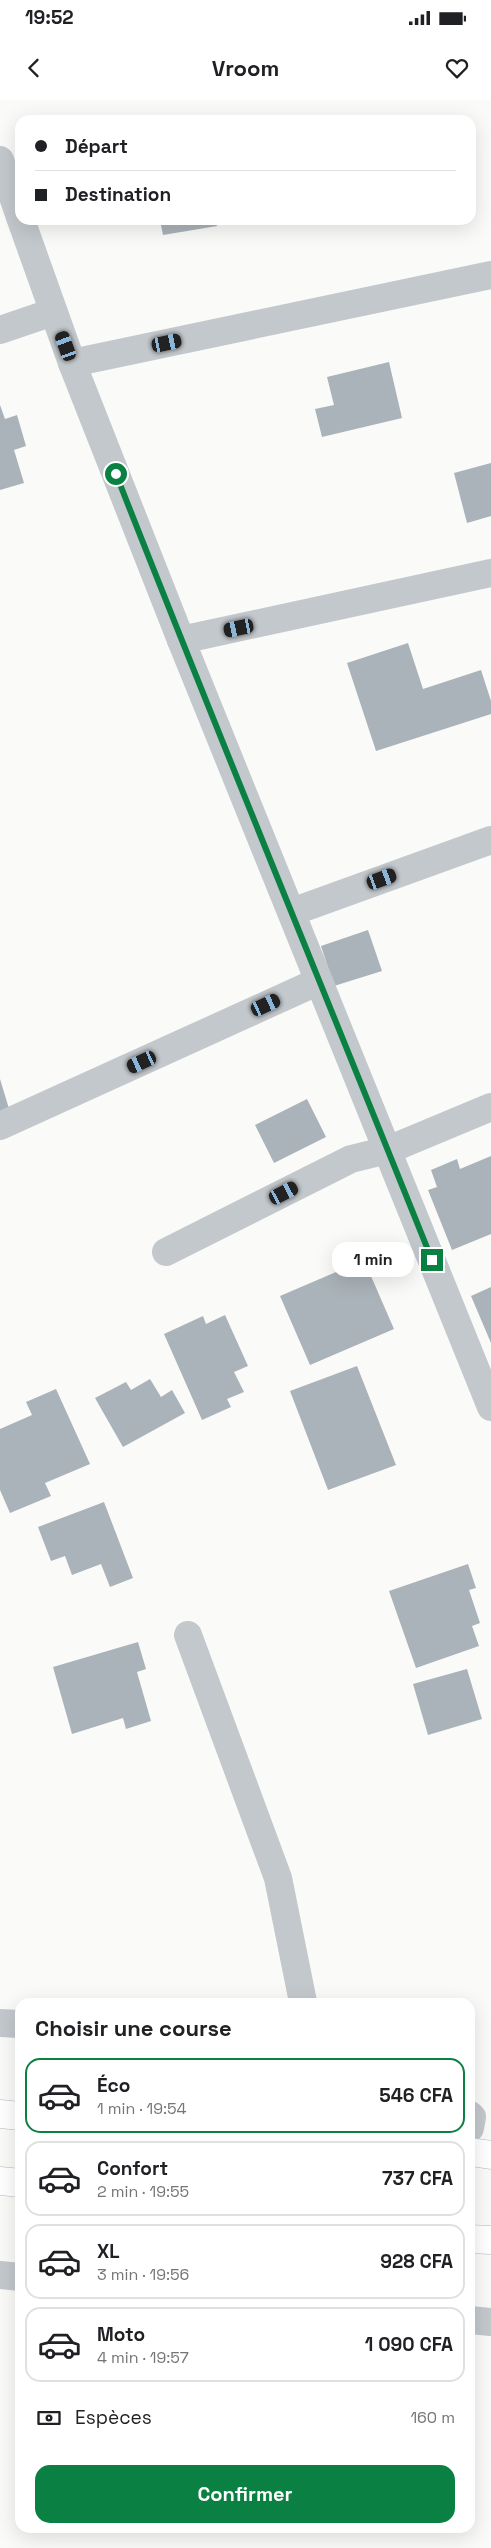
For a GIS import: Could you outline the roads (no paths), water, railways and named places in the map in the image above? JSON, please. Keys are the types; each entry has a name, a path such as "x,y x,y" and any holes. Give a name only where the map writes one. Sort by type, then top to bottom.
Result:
{"main road":[{"path":"0,2114 15,2116"},
{"path":"475,2152 491,2154"},
{"path":"0,2181 15,2182"},
{"path":"475,2238 491,2240"}],"street":[{"path":"0,160 15,204"},
{"path":"22,225 72,363 260,840 292,912 489,1394"},
{"path":"72,363 491,275"},
{"path":"0,330 53,312"},
{"path":"181,640 491,573"},
{"path":"292,912 491,840"},
{"path":"0,1126 319,981"},
{"path":"166,1252 351,1159 388,1150 491,1107"},
{"path":"188,1635 278,1878 303,1998"},
{"path":"0,2023 15,2024"},
{"path":"0,2276 15,2277"},
{"path":"475,2320 491,2322"}]}
